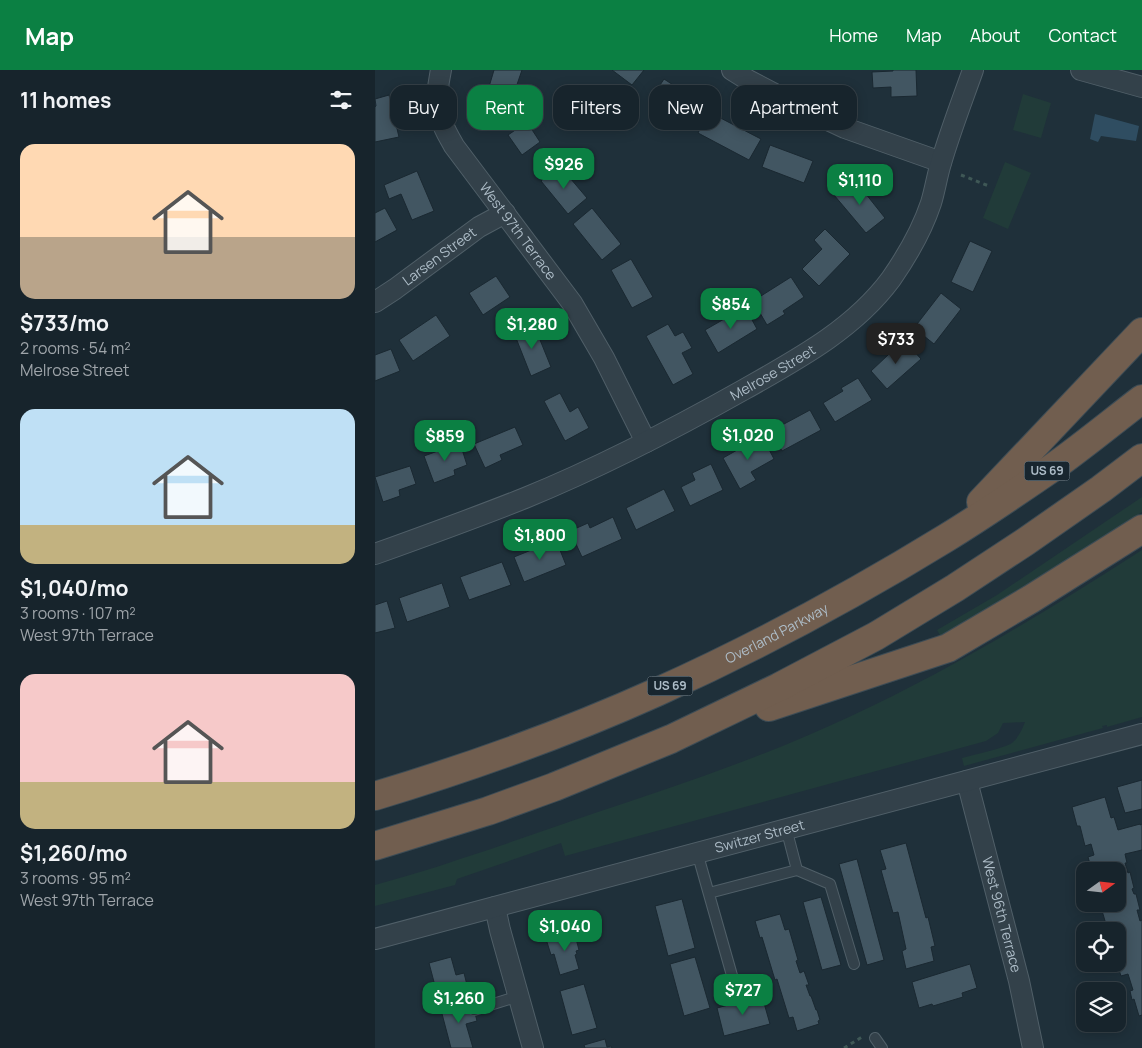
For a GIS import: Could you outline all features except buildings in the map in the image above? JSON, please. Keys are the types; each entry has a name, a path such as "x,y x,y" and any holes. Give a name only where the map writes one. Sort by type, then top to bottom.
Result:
{"highway":[{"path":"947,538 1142,332"},
{"name":"Overland Parkway","path":"375,796 505,754 658,692 753,646 843,599 947,538 1053,467 1142,399"},
{"path":"375,846 554,787 671,739 779,687 876,636 955,588 1025,542 1142,458"},
{"path":"671,739 948,648 1031,599 1142,529"}],"street":[{"name":"West 97th Terrace","path":"441,70 438,81 437,102 442,123 454,146 572,304 604,358 646,442"},
{"path":"732,70 794,104 845,128 941,162"},
{"name":"Melrose Street","path":"375,554 450,528 577,476 696,417 832,337 864,310 890,280 911,248 931,203 941,162 973,70"},
{"path":"1081,70 1142,87"},
{"name":"Larsen Street","path":"375,302 479,227 505,213"},
{"name":"Switzer Street","path":"375,939 1142,734"},
{"name":"West 96th Terrace","path":"967,781 1019,981 1033,1048"},
{"path":"495,907 533,1048"}],"lane":[{"path":"786,828 797,870"},
{"path":"697,852 733,980"},
{"path":"709,893 797,870 830,884 854,964"},
{"path":"475,1010 519,996"},
{"path":"872,1035 882,1048"}],"path":[{"path":"961,174 989,186"},
{"path":"843,1048 872,1035"}],"green space":[{"path":"1023,94 1051,103 1041,138 1013,130"},
{"path":"1005,162 1031,173 1008,229 983,218"},
{"path":"1142,497 1142,512 1088,548 941,637 937,630 997,595"},
{"path":"1142,550 1142,717 1107,727 1107,725 1102,726 1103,728 964,766 962,758 1012,743 1020,734 1025,722 1003,723 998,733 986,741 565,856 561,843 457,879 455,885 375,906 375,885 449,863 690,781 786,745 849,717 924,680 998,639"}],"water":[{"path":"1095,114 1139,126 1136,141 1101,136 1098,142 1090,139"}]}
